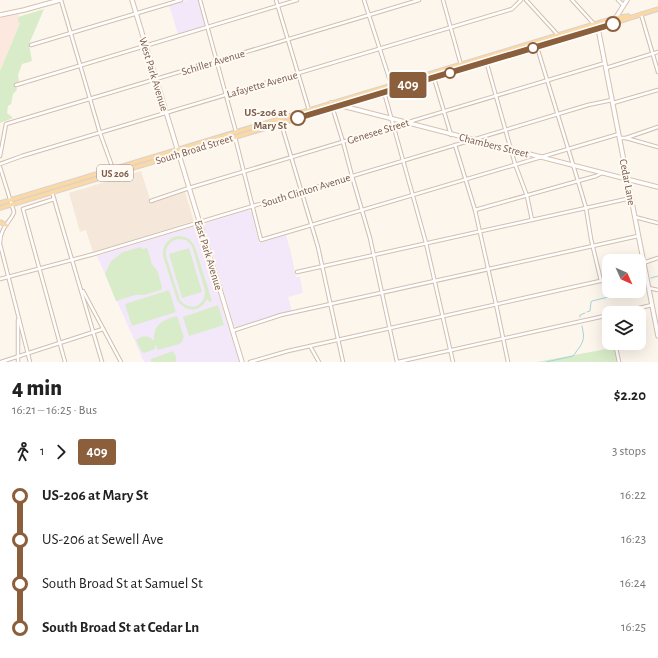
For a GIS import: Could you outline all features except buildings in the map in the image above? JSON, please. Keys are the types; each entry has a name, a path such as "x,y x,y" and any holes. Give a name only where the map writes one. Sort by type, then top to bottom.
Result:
{"main road":[{"name":"South Broad Street","path":"331,106 339,106 434,78 658,9"},
{"name":"South Broad Street","path":"0,208 281,123 391,85 615,18 641,14"},
{"name":"South Broad Street","path":"0,203 309,110 323,108"},
{"path":"0,222 6,225"}],"street":[{"path":"0,15 61,0 100,132 113,169"},
{"name":"West Park Avenue","path":"132,0 177,149"},
{"path":"31,45 181,0"},
{"path":"200,0 236,132"},
{"path":"276,0 309,110"},
{"path":"16,85 297,0"},
{"path":"364,0 393,90"},
{"name":"Schiller Avenue","path":"0,156 6,124 419,0"},
{"path":"442,0 462,69"},
{"name":"Lafayette Avenue","path":"0,165 22,156 100,132 512,9 521,0"},
{"path":"526,0 558,35"},
{"path":"572,0 595,24"},
{"path":"618,0 623,5"},
{"path":"613,24 626,0"},
{"path":"641,14 658,72"},
{"name":"Cedar Lane","path":"598,28 641,254"},
{"path":"250,362 338,339 600,280 586,208 537,46"},
{"path":"606,68 658,52"},
{"path":"485,57 532,220"},
{"name":"Genesee Street","path":"151,201 189,188 605,63"},
{"path":"434,78 451,135"},
{"name":"South Clinton Avenue","path":"0,279 72,260 588,105 613,101 658,90"},
{"path":"384,92 426,243 453,362"},
{"path":"331,106 343,142 370,238 389,328 398,362 602,318"},
{"name":"Chambers Street","path":"339,106 360,110 392,120 658,187"},
{"path":"281,123 292,157 322,267 343,362"},
{"path":"626,138 658,127"},
{"path":"234,137 261,240 619,134"},
{"path":"620,138 626,138 658,147"},
{"path":"455,145 464,179 475,210 508,362"},
{"name":"East Park Avenue","path":"177,149 242,362"},
{"path":"0,165 13,209 13,215 1,234 0,244 30,362"},
{"path":"475,210 596,176 602,172"},
{"path":"51,187 102,362"},
{"path":"297,272 631,198"},
{"path":"54,200 23,209 65,362"},
{"path":"635,217 658,223"},
{"path":"232,331 281,316 638,236"},
{"path":"646,262 658,258"},
{"name":"Cedar Lane","path":"646,277 657,324 658,336"},
{"path":"79,286 121,362"},
{"path":"648,288 658,290"},
{"path":"646,306 652,305"},
{"path":"18,315 18,362"},
{"path":"1,362 103,329"},
{"path":"310,346 319,362"},
{"path":"616,350 619,362"}],"shaded area":[{"path":"187,0 198,0 205,27 178,34 169,5"},
{"path":"19,14 18,17 20,23 0,71 0,18"},
{"path":"141,171 150,203 185,192 194,221 93,252 86,230 80,232 69,193"},
{"path":"248,210 251,211 259,243 286,235 296,277 300,277 303,293 288,297 292,311 236,327 234,325 204,226 206,223"},
{"path":"195,226 198,229 239,362 144,362 97,256"}],"green space":[{"path":"44,9 29,44 32,61 22,64 18,75 19,82 15,83 17,90 13,94 11,104 8,106 7,113 13,118 0,123 0,71 20,23 18,22 18,17"},
{"path":"177,236 187,238 191,241 196,250 212,301 209,302 207,299 201,307 197,309 193,310 184,307 177,300 163,256 164,246 173,237","holes":["178,239 186,240 192,246 205,291 200,304 192,307 184,304 180,300 166,256 166,250 170,243"]},
{"path":"141,247 142,249 147,248 152,264 158,272 162,288 161,290 144,295 135,295 116,301 105,274 111,261 123,252"},
{"path":"189,248 202,292 182,298 169,254"},
{"path":"169,290 176,312 132,326 125,304"},
{"path":"218,305 224,325 189,336 183,317"},
{"path":"177,316 184,337 181,343 158,350 155,344 155,349 144,353 142,352 136,340 146,336 154,341 154,335 157,327 163,321"},
{"path":"602,350 617,350 619,362 537,362"},
{"path":"173,351 176,357 176,362 151,362 151,359"}],"waterway":[{"path":"651,278 658,276"},
{"path":"587,312 590,311 592,301 604,298"},
{"path":"580,317 580,315 585,313"},
{"path":"546,362 573,356 583,340 584,335 582,326"}],"bus line":[{"name":"409","path":"298,118 613,24"}],"place":[{"name":"US-206 at Mary St","path":"298,118"}]}
